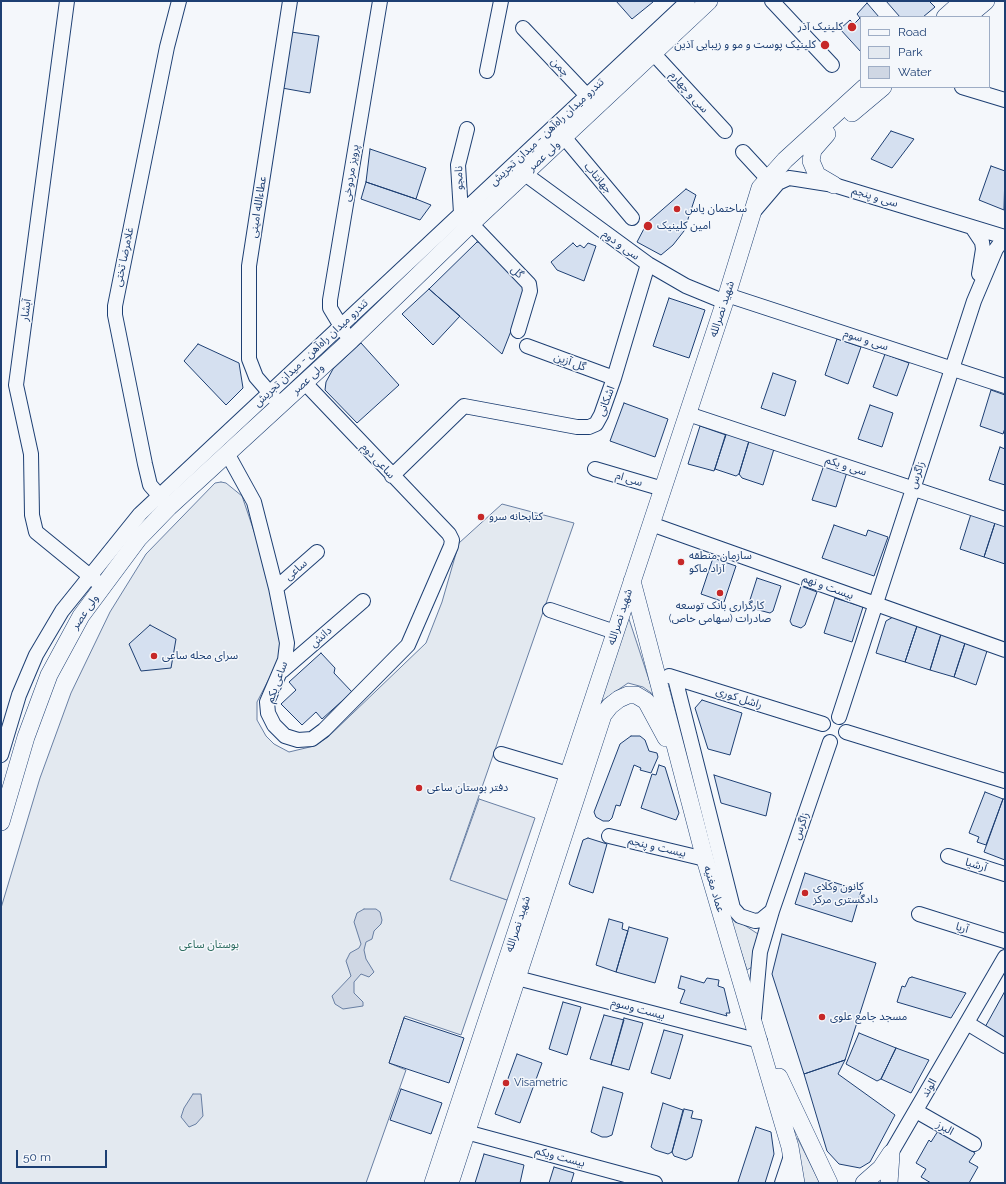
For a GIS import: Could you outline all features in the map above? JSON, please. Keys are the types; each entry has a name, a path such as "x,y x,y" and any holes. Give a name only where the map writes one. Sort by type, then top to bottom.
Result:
{"main road":[{"name":"ولی عصر","path":"1,822 26,737 49,675 65,643 103,586 139,538 164,501 227,453 351,340 466,219 525,174 564,137 592,100 653,53 709,1"},
{"path":"946,16 963,1"},
{"path":"968,16 986,1"},
{"name":"شهید نصرالله","path":"560,822 568,774 726,299 760,188 768,178 864,88"},
{"path":"834,185 814,172 811,161 812,150 823,137 882,88"},
{"name":"عماد مغنیه","path":"632,581 705,859 721,890 767,1066 778,1075 831,1182"},
{"name":"شهید نصرالله","path":"433,1183 509,976 560,822 603,715 615,701 624,696 632,694 641,697 650,707 679,761"},
{"name":"شهید نصرالله","path":"450,1183 466,1132 509,976"},
{"path":"767,1066 792,1152 796,1183"},
{"path":"864,1183 881,1168 891,1153"},
{"path":"889,1183 891,1153"}],"street":[{"name":"آبشار","path":"67,1 16,385 31,454 32,515 36,532 88,576 103,586"},
{"name":"غلامرضا تختی","path":"164,501 150,485 115,315 115,306 163,70 179,1"},
{"name":"عطاءالله امینی","path":"281,404 268,392 256,377 249,359 249,266 290,1"},
{"name":"پرویز مردوخی","path":"351,340 340,326 330,308 330,300 380,1"},
{"path":"487,71 501,1"},
{"name":"تندرو میدان راه‌آهن - میدان تجریش","path":"1,755 19,695 36,655 62,611 88,576 140,514 164,501 268,392 340,326 466,219 592,100 688,1"},
{"path":"772,1 832,65"},
{"name":"چمن","path":"523,28 592,100"},
{"name":"سی و چهارم","path":"653,53 725,131"},
{"path":"965,88 1005,100"},
{"name":"نامجو","path":"466,219 458,165 468,129"},
{"name":"جهانتاب","path":"564,137 632,218"},
{"path":"743,152 768,178"},
{"name":"سی و دوم","path":"525,174 648,264 686,286 726,299"},
{"name":"سی و پنجم","path":"754,210 778,183 783,180 796,178 834,185 972,227 1004,241"},
{"name":"گل","path":"466,219 529,284 530,291 518,331"},
{"path":"972,227 982,242 983,249 974,301"},
{"name":"زاگرس","path":"839,717 974,301 1004,241"},
{"name":"اشکانی","path":"392,476 457,411 464,406 577,427 588,427 599,420 614,378 648,264"},
{"name":"سی و سوم","path":"726,299 952,368 1005,386"},
{"name":"گل آزین","path":"527,346 614,378"},
{"name":"ساعی دوم","path":"304,382 452,540"},
{"name":"سی و یکم","path":"688,414 1005,519"},
{"name":"ساعی یکم","path":"227,453 251,494 276,588 288,643 285,660 267,702 268,713 274,725 285,736 298,740 312,739 324,730 408,645 451,546 452,540"},
{"name":"سی ام","path":"595,469 663,490"},
{"name":"بیست و نهم","path":"651,524 1005,650"},
{"name":"ساعی","path":"276,588 316,552"},
{"name":"دانش","path":"280,673 363,601"},
{"path":"550,610 615,632"},
{"name":"راشل کوری","path":"655,672 823,724"},
{"name":"عماد مغنیه","path":"675,678 721,890 733,908 740,916 747,920 761,920 772,911"},
{"path":"846,732 830,742 823,724 839,717 846,732 1005,781"},
{"name":"زاگرس","path":"754,1020 758,965 772,911 830,742"},
{"path":"501,754 568,774"},
{"name":"بیست و پنجم","path":"609,836 705,859"},
{"name":"آرشیا","path":"948,856 1005,874"},
{"name":"آریا","path":"920,914 1005,941"},
{"name":"الوند","path":"891,1153 1005,957"},
{"name":"بیست وسوم","path":"509,976 760,1041"},
{"path":"968,1023 1005,1046"},
{"name":"البرز","path":"916,1111 974,1144"},
{"name":"بیست ویکم","path":"466,1132 655,1183"},
{"path":"782,1183 792,1152"}],"green space":[{"name":"بوستان ساعی","path":"215,483 226,483 242,496 274,590 284,650 257,702 257,720 266,736 274,744 289,752 314,746 328,737 426,643 442,602 459,543 502,504 574,523 450,879 507,900 461,1035 405,1016 404,1018 389,1063 406,1070 366,1183 1,1183 1,908 40,778 71,693 110,612 146,554"},
{"path":"627,613 654,695 643,687 628,683 596,705"},
{"path":"729,915 758,934 752,967 747,970"},
{"path":"794,1138 798,1139 820,1183 803,1183"}],"shaded area":[{"path":"479,799 535,818 507,900 450,880"}],"water":[{"path":"364,909 376,909 380,912 382,920 381,924 374,931 372,939 366,942 364,950 366,959 374,972 369,977 361,974 354,982 354,993 363,1002 363,1006 343,1009 335,1004 332,996 351,976 346,961 350,953 359,948 361,944 354,922 357,913"},
{"path":"193,1094 201,1094 203,1116 196,1124 189,1127 181,1117 184,1108"}],"building":[{"path":"616,1 652,1 653,2 632,19"},
{"path":"886,1 929,1 935,7 924,16 899,16"},
{"name":"کلینیک آذر","path":"867,3 878,16 860,16 860,18 857,14"},
{"name":"کلینیک آذر","path":"860,18 860,51 840,29 850,20 854,24"},
{"path":"291,32 319,36 310,93 282,88"},
{"path":"891,131 914,139 892,168 871,159"},
{"path":"370,149 426,168 416,199 366,182"},
{"path":"991,166 1005,171 1004,210 979,200"},
{"path":"366,182 431,205 420,220 361,199"},
{"name":"ساختمان یاس","path":"686,189 696,195 684,231 673,245 661,255 637,242 647,223"},
{"path":"477,242 483,243 526,287 502,354 429,289"},
{"path":"573,243 577,247 580,245 584,248 588,243 596,246 584,281 557,270 551,262"},
{"path":"429,289 460,316 433,345 402,314"},
{"path":"669,298 705,310 689,358 653,346"},
{"path":"837,339 861,347 848,384 825,375"},
{"path":"361,343 399,385 357,423 325,390 326,382 333,369"},
{"path":"198,344 239,363 243,388 226,405 184,361"},
{"path":"885,354 909,363 897,396 873,387"},
{"path":"773,373 796,381 785,416 761,408"},
{"path":"991,390 1005,395 1005,428 1003,434 980,426"},
{"path":"624,403 668,419 655,457 610,441"},
{"path":"870,405 893,413 882,447 858,439"},
{"path":"700,426 726,435 714,471 688,464"},
{"path":"726,433 749,441 739,474 736,476 715,469"},
{"path":"749,441 774,449 763,485 742,478 739,474"},
{"path":"1000,447 1005,449 1005,485 989,480"},
{"path":"824,465 847,472 836,507 812,500"},
{"path":"971,514 995,523 984,557 960,549"},
{"path":"995,523 1005,526 1005,564 984,557"},
{"path":"834,525 866,536 868,530 888,537 874,576 822,558"},
{"path":"713,558 736,566 724,602 701,594"},
{"path":"757,578 781,586 773,611 770,613 751,608 749,603"},
{"path":"801,586 817,592 805,625 801,628 792,625 790,621"},
{"path":"835,598 863,607 852,642 824,633"},
{"path":"893,617 917,626 905,662 876,653 886,621"},
{"name":"سرای محله ساعی","path":"150,625 176,639 171,668 141,671 129,644"},
{"path":"917,626 941,634 930,670 905,662"},
{"path":"941,634 965,643 954,677 930,670"},
{"path":"965,643 987,651 976,685 954,677"},
{"path":"321,653 335,668 334,673 352,692 322,719 316,712 302,725 281,704 296,690 289,682"},
{"path":"702,700 742,713 730,755 708,749 695,708"},
{"path":"631,736 640,736 645,740 649,751 657,753 658,757 651,773 640,770 641,768 634,765 620,806 616,805 612,818 609,821 603,821 596,817 594,812 620,744"},
{"path":"659,765 665,767 679,813 676,820 641,808 652,774 656,775"},
{"path":"714,775 771,793 766,816 721,803"},
{"path":"985,792 1003,799 986,845 977,842 979,837 969,833"},
{"path":"1003,799 1005,799 1005,860 984,852"},
{"path":"588,838 607,844 593,893 569,884 583,840"},
{"path":"805,873 861,891 852,922 795,904"},
{"path":"609,919 623,923 622,929 628,931 616,972 596,965"},
{"path":"629,927 668,938 655,983 616,972"},
{"name":"مسجد جامع علوی","path":"782,934 876,963 845,1060 804,1074 772,974"},
{"path":"681,976 704,983 707,978 719,980 718,986 724,988 730,1013 726,1013 727,1016 680,1003 685,990 678,988"},
{"path":"912,977 966,993 951,1018 897,1002 902,986 905,987 909,978"},
{"path":"1005,991 1005,1041 984,1029"},
{"path":"563,1002 581,1007 567,1055 549,1049"},
{"path":"604,1015 624,1020 611,1065 590,1059"},
{"path":"404,1018 464,1038 449,1083 389,1063"},
{"path":"624,1018 643,1023 629,1070 611,1065"},
{"path":"664,1030 683,1035 670,1079 651,1073"},
{"path":"859,1033 896,1048 881,1079 877,1081 846,1064"},
{"path":"896,1048 929,1060 911,1093 881,1079"},
{"path":"517,1054 542,1063 520,1123 495,1114"},
{"path":"845,1060 838,1074 895,1115 870,1162 860,1168 839,1164 827,1151 804,1074"},
{"path":"603,1087 623,1093 612,1135 607,1137 602,1137 591,1132"},
{"path":"401,1089 442,1103 431,1134 390,1120"},
{"path":"663,1103 683,1110 672,1152 668,1154 655,1150 651,1147"},
{"path":"684,1109 693,1111 691,1118 702,1120 692,1157 686,1160 674,1156 672,1152"},
{"path":"756,1127 771,1132 774,1154 765,1183 740,1183 738,1182"},
{"path":"938,1131 975,1153 969,1162 978,1167 969,1183 931,1183 921,1177 926,1169 916,1163 929,1140 931,1142"},
{"path":"484,1154 524,1165 520,1183 475,1183"},
{"path":"554,1167 574,1173 571,1183 549,1183"}],"place":[{"name":"کلینیک آذر","path":"852,27"},
{"name":"کلینیک پوست و مو و زیبایی آذین","path":"825,45"},
{"name":"ساختمان یاس","path":"677,209"},
{"name":"امین کلینیک","path":"648,226"},
{"name":"کتابخانه سرو","path":"481,517"},
{"name":"سازمان منطقه آزاد ماکو","path":"681,562"},
{"name":"کارگزاری بانک توسعه صادرات (سهامی خاص)","path":"720,593"},
{"name":"سرای محله ساعی","path":"154,656"},
{"name":"دفتر بوستان ساعی","path":"419,788"},
{"name":"کانون وکلای دادگستری مرکز","path":"805,893"},
{"name":"مسجد جامع علوی","path":"822,1017"},
{"name":"Visametric","path":"506,1083"}]}
